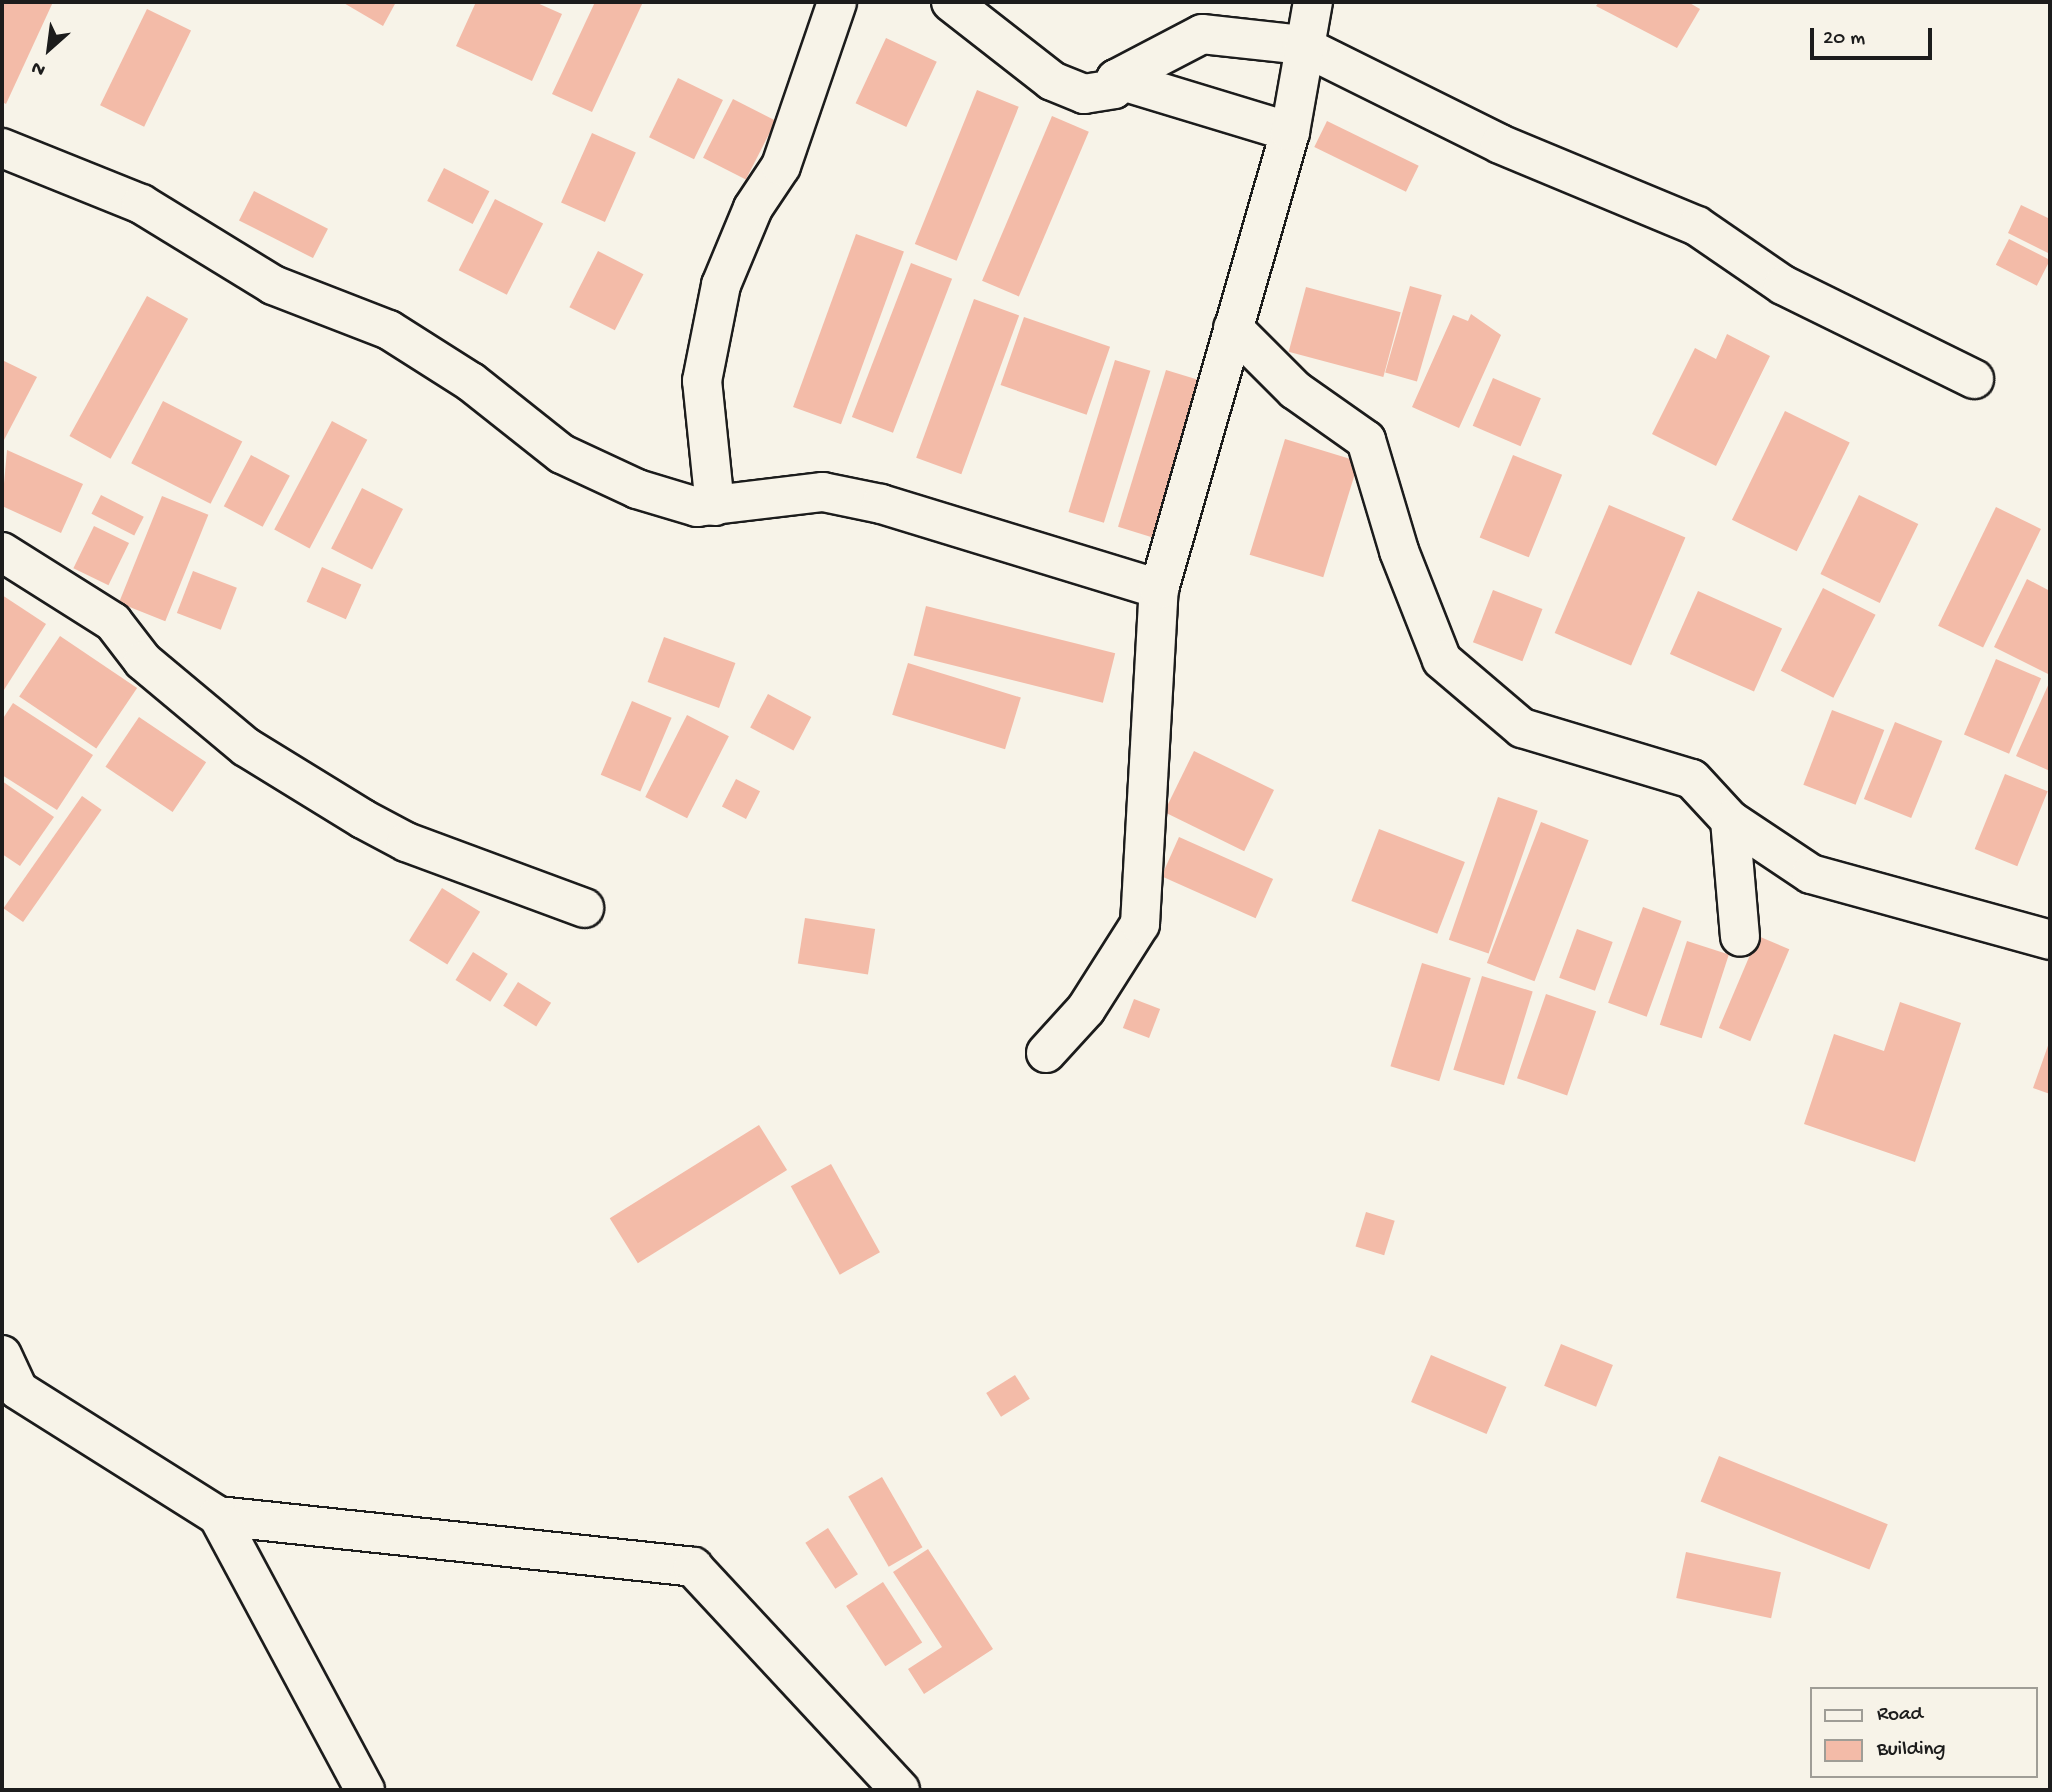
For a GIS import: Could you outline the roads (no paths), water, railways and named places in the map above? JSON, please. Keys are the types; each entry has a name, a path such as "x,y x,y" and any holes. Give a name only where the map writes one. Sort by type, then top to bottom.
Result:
{"street":[{"path":"715,506 702,381 721,285 753,208 780,166 837,2"},
{"path":"951,2 1052,81 1084,94 1114,89 1116,79"},
{"path":"1046,1054 1087,1009 1139,924 1158,589 1290,132 1301,45 1313,2"},
{"path":"1116,79 1202,34 1301,45 1500,144 1696,226 1783,285 1974,379"},
{"path":"1116,79 1290,132"},
{"path":"2,149 141,204 273,285 389,330 471,382 562,454 637,489 697,507 823,492 881,504 1158,589"},
{"path":"1233,328 1295,390 1366,440 1399,551 1442,660 1522,728 1692,779 1730,820 1811,874 2050,940"},
{"path":"2,552 113,622 143,661 246,747 363,819 406,842 584,908"},
{"path":"1730,820 1740,937"},
{"path":"2,1355 18,1390 218,1516 693,1567 900,1790"},
{"path":"218,1516 365,1790"}]}
